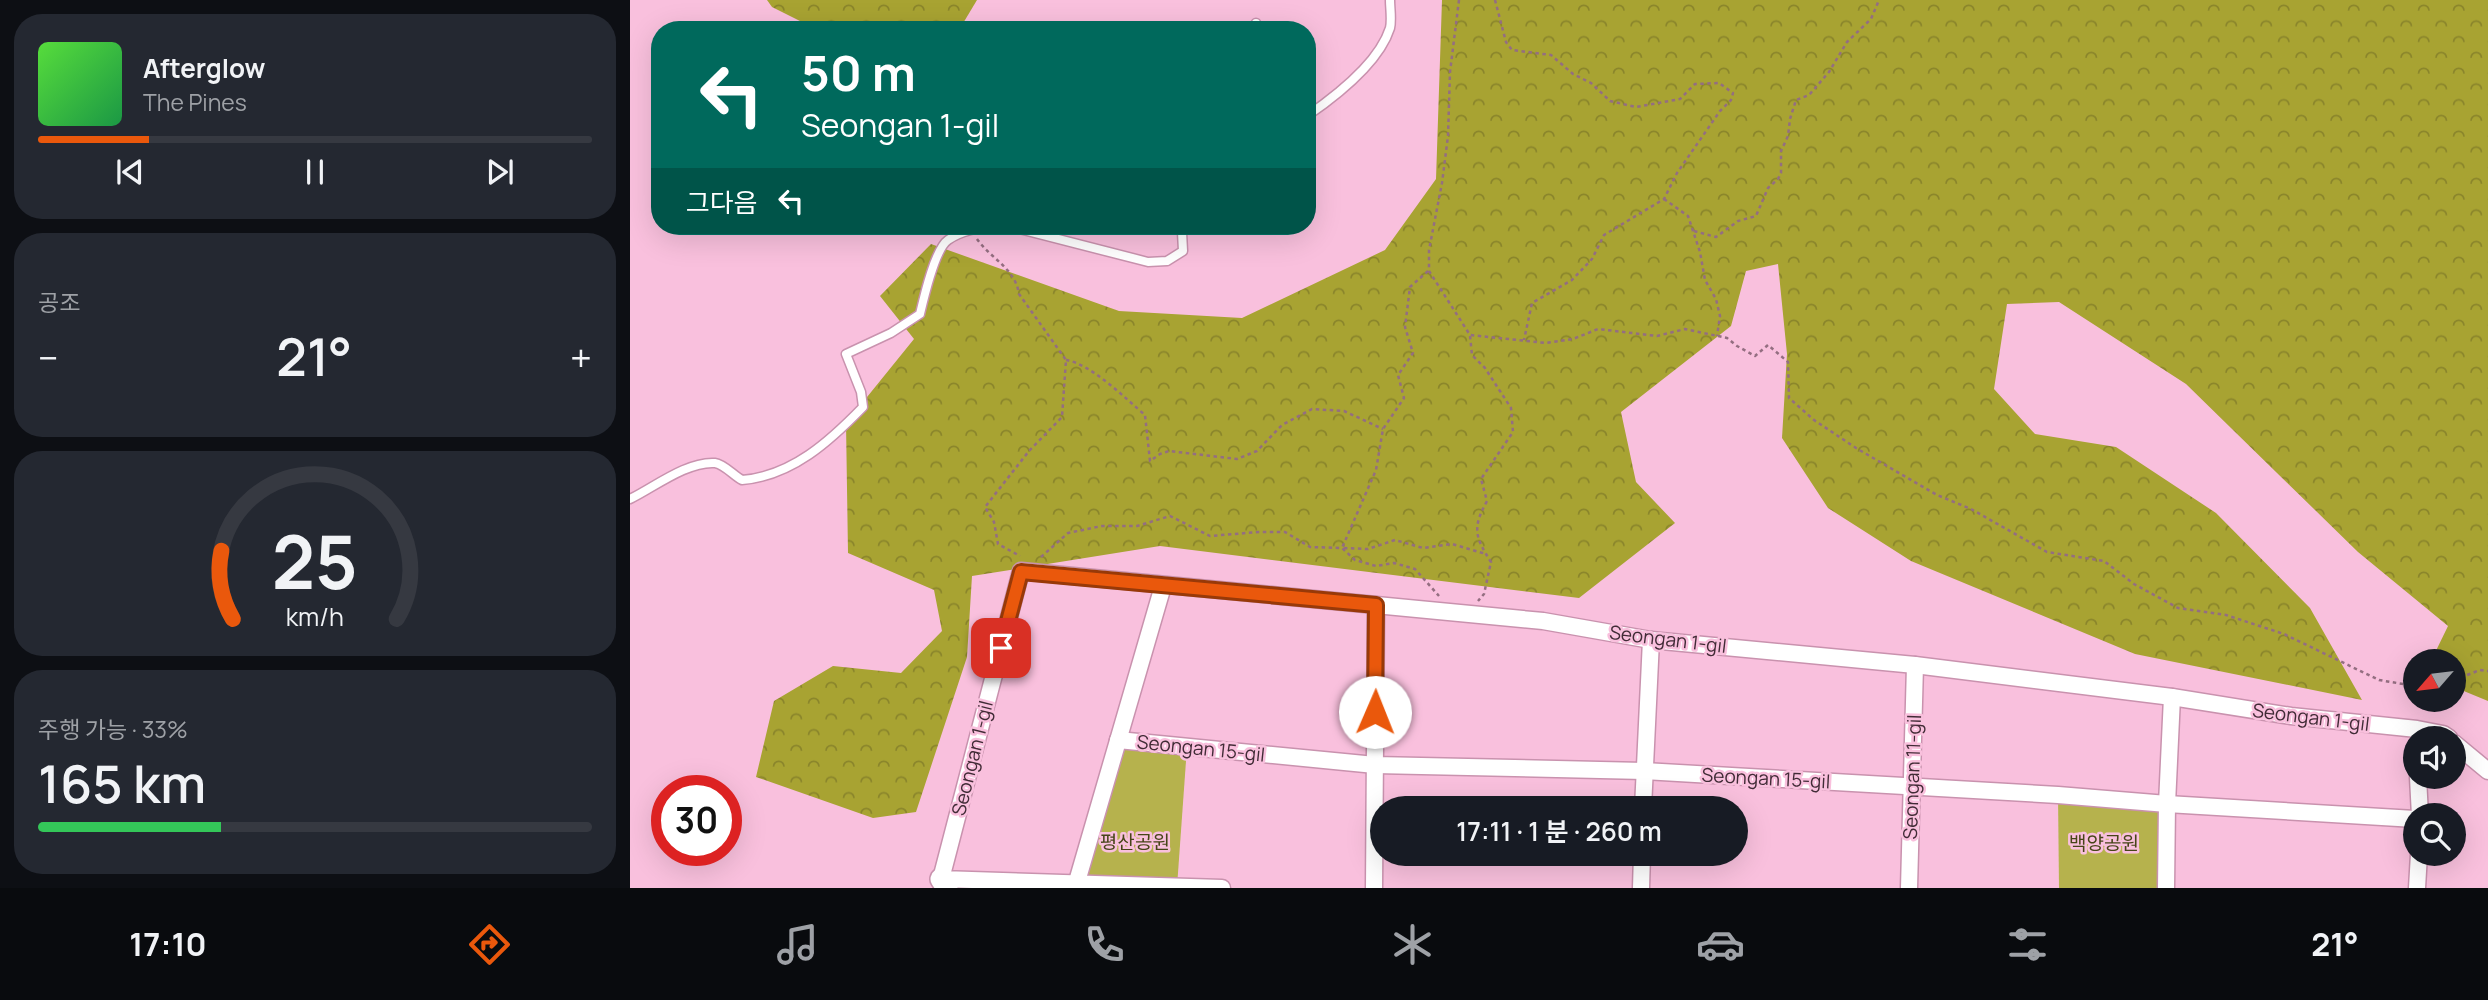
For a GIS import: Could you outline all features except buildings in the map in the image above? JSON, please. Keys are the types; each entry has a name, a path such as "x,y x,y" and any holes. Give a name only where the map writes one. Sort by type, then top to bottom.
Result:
{"street":[{"name":"Seongan 1-gil","path":"942,885 1021,572 1035,571 1163,586 1544,621 1651,640 1915,665 2172,697 2403,732"},
{"path":"1076,885 1163,586"},
{"path":"1374,888 1376,605"},
{"path":"1643,796 1651,640"},
{"name":"Seongan 11-gil","path":"1909,888 1915,665"},
{"path":"2166,888 2172,697"},
{"name":"Seongan 15-gil","path":"1118,740 1375,765 1644,771 2403,818"},
{"path":"2466,753 2488,771"},
{"path":"1641,888 1642,866"},
{"path":"2417,888 2418,866"},
{"path":"942,885 1222,888"}],"lane":[{"path":"1316,109 1344,89 1375,54 1390,27 1390,0"},
{"path":"630,499 650,485 694,467 714,463 722,465 742,480 752,480 791,466 836,435 863,407 861,392 846,354 891,333 920,314 930,276 944,242 956,235"},
{"path":"1043,235 1148,262 1167,261 1183,251 1182,235"}],"path":[{"path":"1459,0 1450,72 1448,136 1429,250 1429,271 1470,335 1472,355 1485,368 1511,408 1513,432 1480,479 1488,501 1478,518 1478,541 1491,562 1484,594 1467,614"},
{"path":"1495,0 1506,42 1512,50 1552,55 1573,74 1591,83 1610,101 1636,107 1680,99 1695,84 1719,83 1733,93 1731,100 1720,111 1693,153 1676,173 1664,199 1604,235 1592,260 1572,280 1532,303 1524,340"},
{"path":"1693,231 1716,237 1738,221 1756,216 1768,188 1782,173 1781,151 1788,136 1796,100 1809,95 1829,72 1847,42 1871,19 1879,0"},
{"path":"1664,199 1688,216 1700,252 1701,269 1716,299 1720,316 1717,337"},
{"path":"976,235 985,249 1002,261 1017,283 1019,294 1066,360 1062,417 1029,450 985,507 994,522 998,544 1015,553 1035,571 1041,556 1068,533 1102,526 1137,526 1170,516 1210,536 1285,532 1310,547 1368,549 1395,540 1423,548 1452,544 1486,554"},
{"path":"1342,548 1376,470 1383,429 1404,398 1398,375 1413,354 1405,327 1410,287 1429,271"},
{"path":"1470,335 1546,343 1573,339 1598,329 1657,336 1685,329 1727,338 1755,356 1768,345 1788,362 1789,398 1814,420 1856,449 1937,495 1971,509 2047,552 2105,561 2134,584 2178,608 2226,615 2284,634 2379,680 2403,684"},
{"path":"1066,360 1073,361 1092,373 1145,415 1150,461 1169,451 1237,459 1257,451 1282,425 1311,409 1344,411 1383,429"},
{"path":"1342,548 1355,560 1376,566 1394,563 1415,569 1440,597"},
{"path":"2466,675 2480,670 2488,671"}],"green space":[{"path":"767,0 977,0 964,21 800,21 772,7"},
{"path":"1442,0 2488,0 2488,701 2466,692 2466,649 2437,649 2448,626 2358,552 2186,384 2059,302 2007,304 1994,389 2035,434 2116,447 2216,513 2310,608 2362,700 2135,654 1911,561 1828,508 1782,438 1787,354 1778,264 1746,271 1731,326 1621,412 1636,482 1675,523 1579,598 1160,546 972,576 967,657 916,812 873,818 756,777 774,701 833,666 901,673 942,631 934,590 848,553 846,423 914,339 880,296 931,244 1119,311 1242,318 1385,250 1436,179"},
{"name":"평산공원","path":"1118,740 1187,747 1177,887 1076,885"},
{"name":"백양공원","path":"2058,795 2167,804 2166,888 2059,888"}],"route":[{"path":"1001,648 1021,572 1376,605 1375,712"}]}
